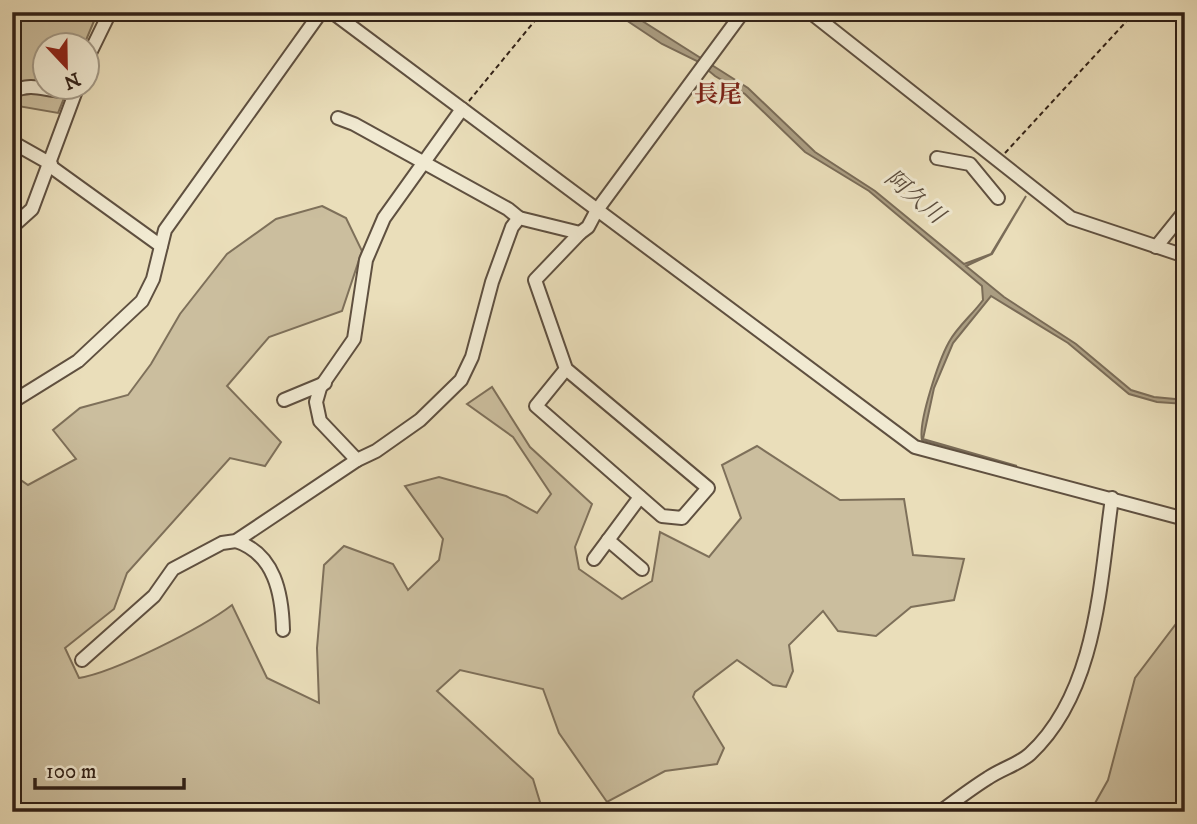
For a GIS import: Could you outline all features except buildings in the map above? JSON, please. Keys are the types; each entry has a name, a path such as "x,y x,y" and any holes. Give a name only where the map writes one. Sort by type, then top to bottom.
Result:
{"street":[{"path":"12,402 78,361 142,301 153,279 165,230 321,12"},
{"path":"332,12 915,447 1185,519"},
{"path":"566,369 536,406 662,516 682,518 708,488 566,369 535,280 588,227 597,210 743,12"},
{"path":"810,12 1071,218 1185,256"},
{"path":"12,92 32,87"},
{"path":"12,227 32,209 71,102"},
{"path":"357,460 320,421 316,402 325,382 354,340 366,260 384,218 462,109"},
{"path":"338,118 354,124 519,218 580,233"},
{"path":"12,142 50,165 161,246"},
{"path":"970,164 980,147"},
{"path":"937,158 970,164 998,198"},
{"path":"1156,247 1185,211"},
{"path":"236,541 357,460 376,452 420,420 461,380 472,357 492,282 512,227 519,218"},
{"path":"284,400 325,382"},
{"path":"594,559 640,497"},
{"path":"940,812 990,776 1028,756 1045,739 1060,715 1081,672 1092,630 1112,498"},
{"path":"608,540 642,569"},
{"path":"82,660 154,596 173,569 222,543 236,541 252,546 278,584 283,630"}],"path":[{"path":"462,109 542,12"},
{"path":"997,161 1135,12"}],"shaded area":[{"path":"12,12 71,12 94,21 89,32 32,32 32,102 62,102 58,113 12,105"},
{"path":"614,12 628,12 748,88 815,152 875,191 964,264 991,254 1026,196 992,254 966,266 1004,297 1076,344 1131,390 1154,397 1185,400 1185,404 1157,402 1129,394 1068,343 991,296 953,343 934,388 923,439 1017,466 922,440 926,406 940,362 952,336 983,300 982,286 869,191 805,152 745,94 715,76 697,61 662,44"},
{"path":"322,206 346,218 362,251 342,311 269,337 227,386 281,442 265,466 230,458 127,573 114,609 65,648 79,678 114,667 158,648 232,605 267,678 319,703 317,648 324,565 344,546 393,564 408,590 439,560 443,539 405,486 439,477 506,496 537,513 551,494 513,437 467,404 492,387 530,447 592,504 575,547 579,569 622,599 652,581 660,532 709,557 741,518 722,465 757,446 840,500 904,499 913,555 964,559 954,600 911,607 876,636 838,631 823,611 789,645 793,671 786,687 773,685 737,660 695,692 693,697 724,748 717,764 665,771 607,802 559,733 543,689 460,670 437,691 533,779 543,812 12,812 12,474 28,485 76,459 53,430 80,408 128,395 151,364 180,314 227,254 276,219"},
{"path":"1185,612 1185,812 1090,812 1108,780 1135,678"}],"district":[{"name":"長尾","path":"718,94"}],"water label":[{"name":"阿久川","path":"915,196"}]}
